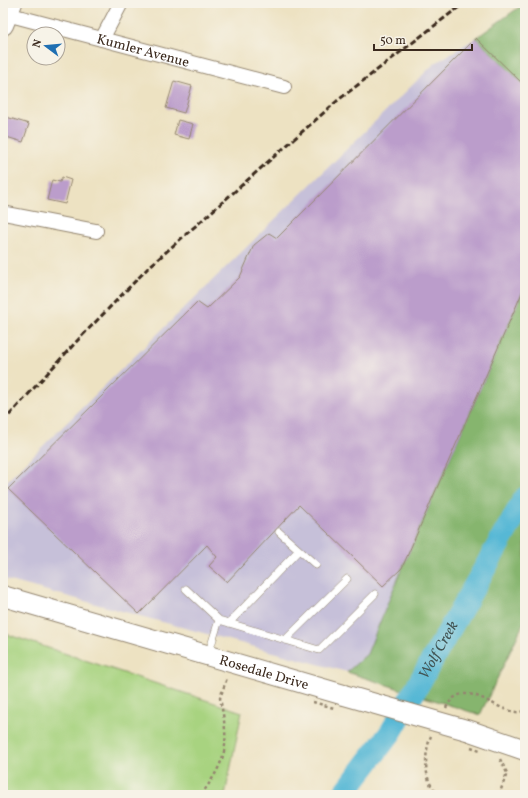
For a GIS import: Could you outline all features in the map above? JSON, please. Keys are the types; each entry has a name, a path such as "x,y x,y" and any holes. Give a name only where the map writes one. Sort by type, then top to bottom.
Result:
{"street":[{"path":"102,39 121,3"},
{"name":"Kumler Avenue","path":"6,14 284,87"},
{"path":"3,213 96,231"},
{"name":"Rosedale Drive","path":"3,596 470,731 525,750"}],"lane":[{"path":"279,532 316,565"},
{"path":"228,623 299,550"},
{"path":"285,640 347,579"},
{"path":"186,588 219,620 319,650 375,594"},
{"path":"208,655 219,620"}],"path":[{"path":"201,795 214,778 225,753 227,740 221,693 227,678 234,680"},
{"path":"306,700 313,702"},
{"path":"499,795 507,773 500,759"}],"shaded area":[{"path":"476,38 525,86 525,286 402,568 367,654 347,672 3,579 3,485 434,64"}],"green space":[{"path":"525,3 525,86 476,38"},
{"path":"525,286 525,620 480,715 347,672 367,654 402,568"},
{"path":"3,633 242,712 225,795 3,795"}],"building":[{"path":"476,38 525,86 525,286 402,568 383,586 299,505 227,582 209,566 217,557 207,545 139,614 8,489 197,302 207,309 240,277 254,245 269,233 277,238"},
{"path":"174,81 192,86 184,113 166,108"},
{"path":"3,116 29,124 23,142 3,136"},
{"path":"178,120 193,124 189,139 174,135"},
{"path":"62,177 71,180 65,204 47,200 52,180 60,182"}],"waterway":[{"name":"Wolf Creek","path":"343,795 391,732 525,498"}],"railway":[{"path":"3,422 76,342 149,267 337,101 464,3"}]}
